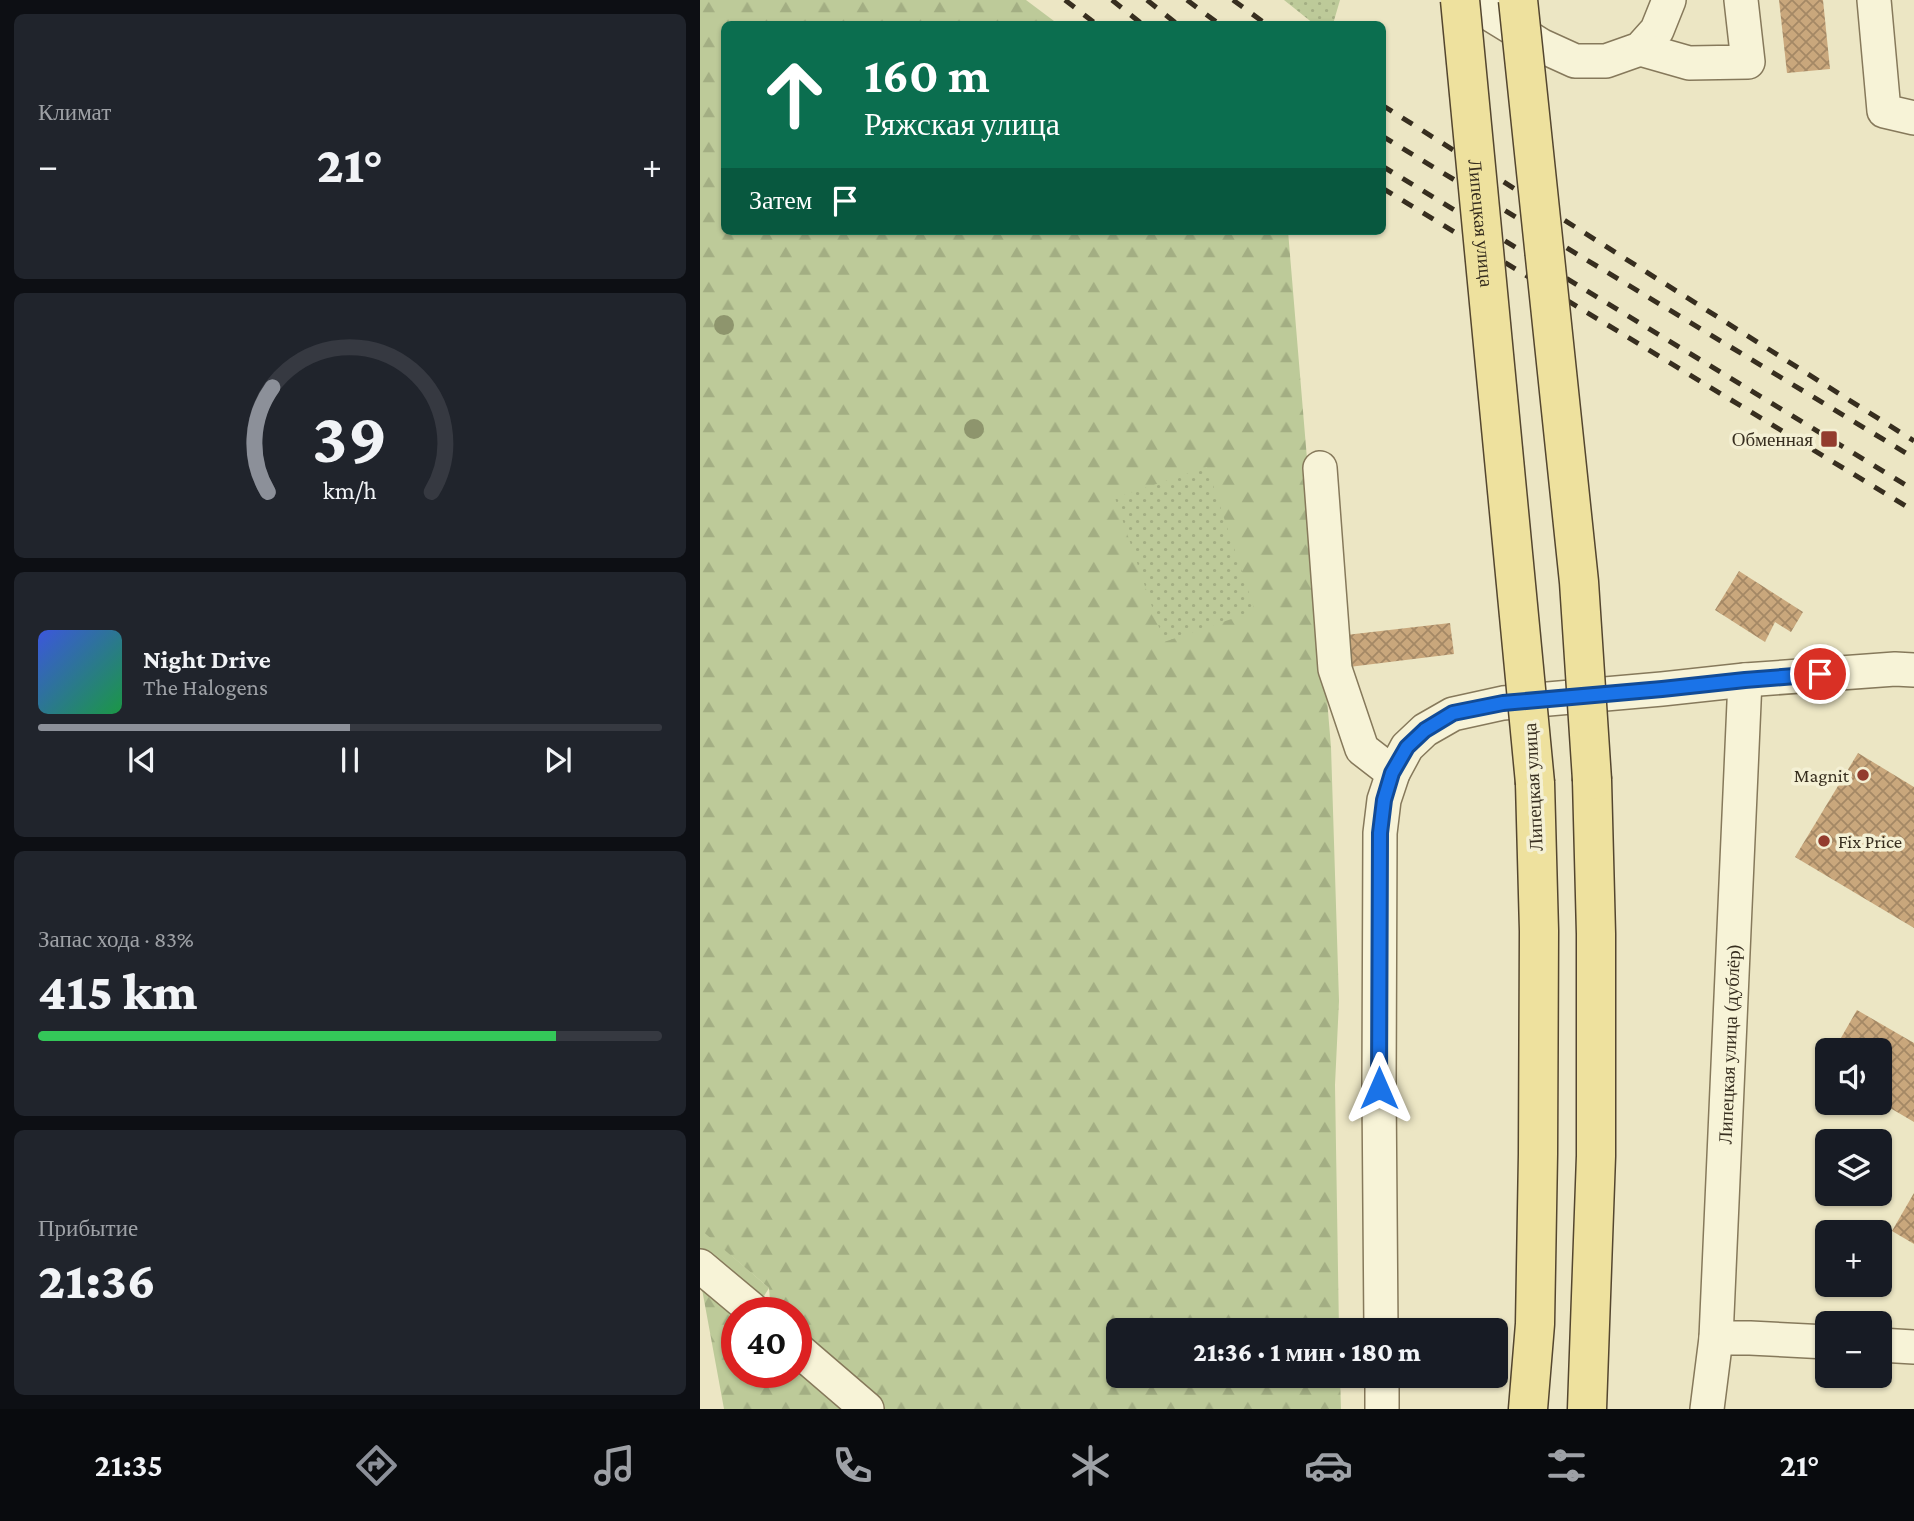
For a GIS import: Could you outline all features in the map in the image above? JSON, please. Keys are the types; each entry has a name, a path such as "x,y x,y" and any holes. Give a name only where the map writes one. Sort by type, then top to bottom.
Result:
{"main road":[{"name":"Липецкая улица","path":"1460,0 1535,783 1539,931 1538,1154 1535,1324 1528,1409"},
{"path":"1518,0 1580,582 1592,780 1597,934 1596,1156 1588,1390"}],"street":[{"path":"1467,0 1542,46 1574,61 1606,61 1640,49 1657,30 1669,0"},
{"path":"1640,49 1689,63 1748,62 1741,0"},
{"path":"1874,0 1884,111 1914,118"},
{"path":"1320,468 1335,669 1362,749 1392,773"},
{"path":"1381,1318 1380,833 1384,800 1392,773 1407,747 1425,730 1453,713 1503,703 1745,680 1895,669 1914,670"},
{"name":"Липецкая улица (дублёр)","path":"1707,1409 1716,1338 1745,680"},
{"path":"700,1266 737,1297"},
{"path":"1511,1409 1535,1324"},
{"path":"1716,1338 1815,1341"},
{"path":"1892,1346 1914,1347"},
{"path":"812,1362 867,1409"},
{"path":"1382,1388 1382,1409"},
{"path":"1588,1390 1594,1409"}],"green space":[{"path":"700,0 1026,0 1054,21 721,21 721,235 1288,235 1331,747 1339,1001 1335,1085 1339,1318 1106,1318 1106,1388 1340,1388 1341,1409 724,1409 702,1289 721,1304 721,1388 812,1388 812,1297 770,1297 769,1288 700,1229"},
{"path":"1284,0 1340,0 1334,21 1310,21"},
{"path":"1207,467 1255,611 1164,642 1115,498"},
{"path":"700,1179 732,1256 769,1288 764,1296 739,1282 700,1248"}],"building":[{"path":"1779,0 1823,0 1830,69 1787,73"},
{"path":"1739,571 1803,612 1791,632 1775,622 1765,642 1715,610"},
{"path":"1450,623 1454,654 1349,667 1346,635"},
{"path":"1858,753 1914,787 1914,928 1795,857"},
{"path":"1857,1010 1914,1043 1914,1122 1892,1109 1892,1038 1841,1038"},
{"path":"1914,1193 1914,1244 1892,1231"}],"railway":[{"path":"1065,0 1092,21"},
{"path":"1112,0 1138,21"},
{"path":"1147,0 1173,21"},
{"path":"1187,0 1215,21"},
{"path":"1233,0 1262,21"},
{"path":"1386,108 1914,441"},
{"path":"1386,138 1914,458"},
{"path":"1386,168 1914,490"},
{"path":"1386,190 1914,511"}],"place":[{"name":"Обменная","path":"1829,439"},
{"name":"Magnit","path":"1863,775"},
{"name":"Fix Price","path":"1824,841"}],"route":[{"path":"1379,1088 1380,833 1384,800 1392,773 1407,747 1425,730 1453,713 1503,703 1820,674"}]}
